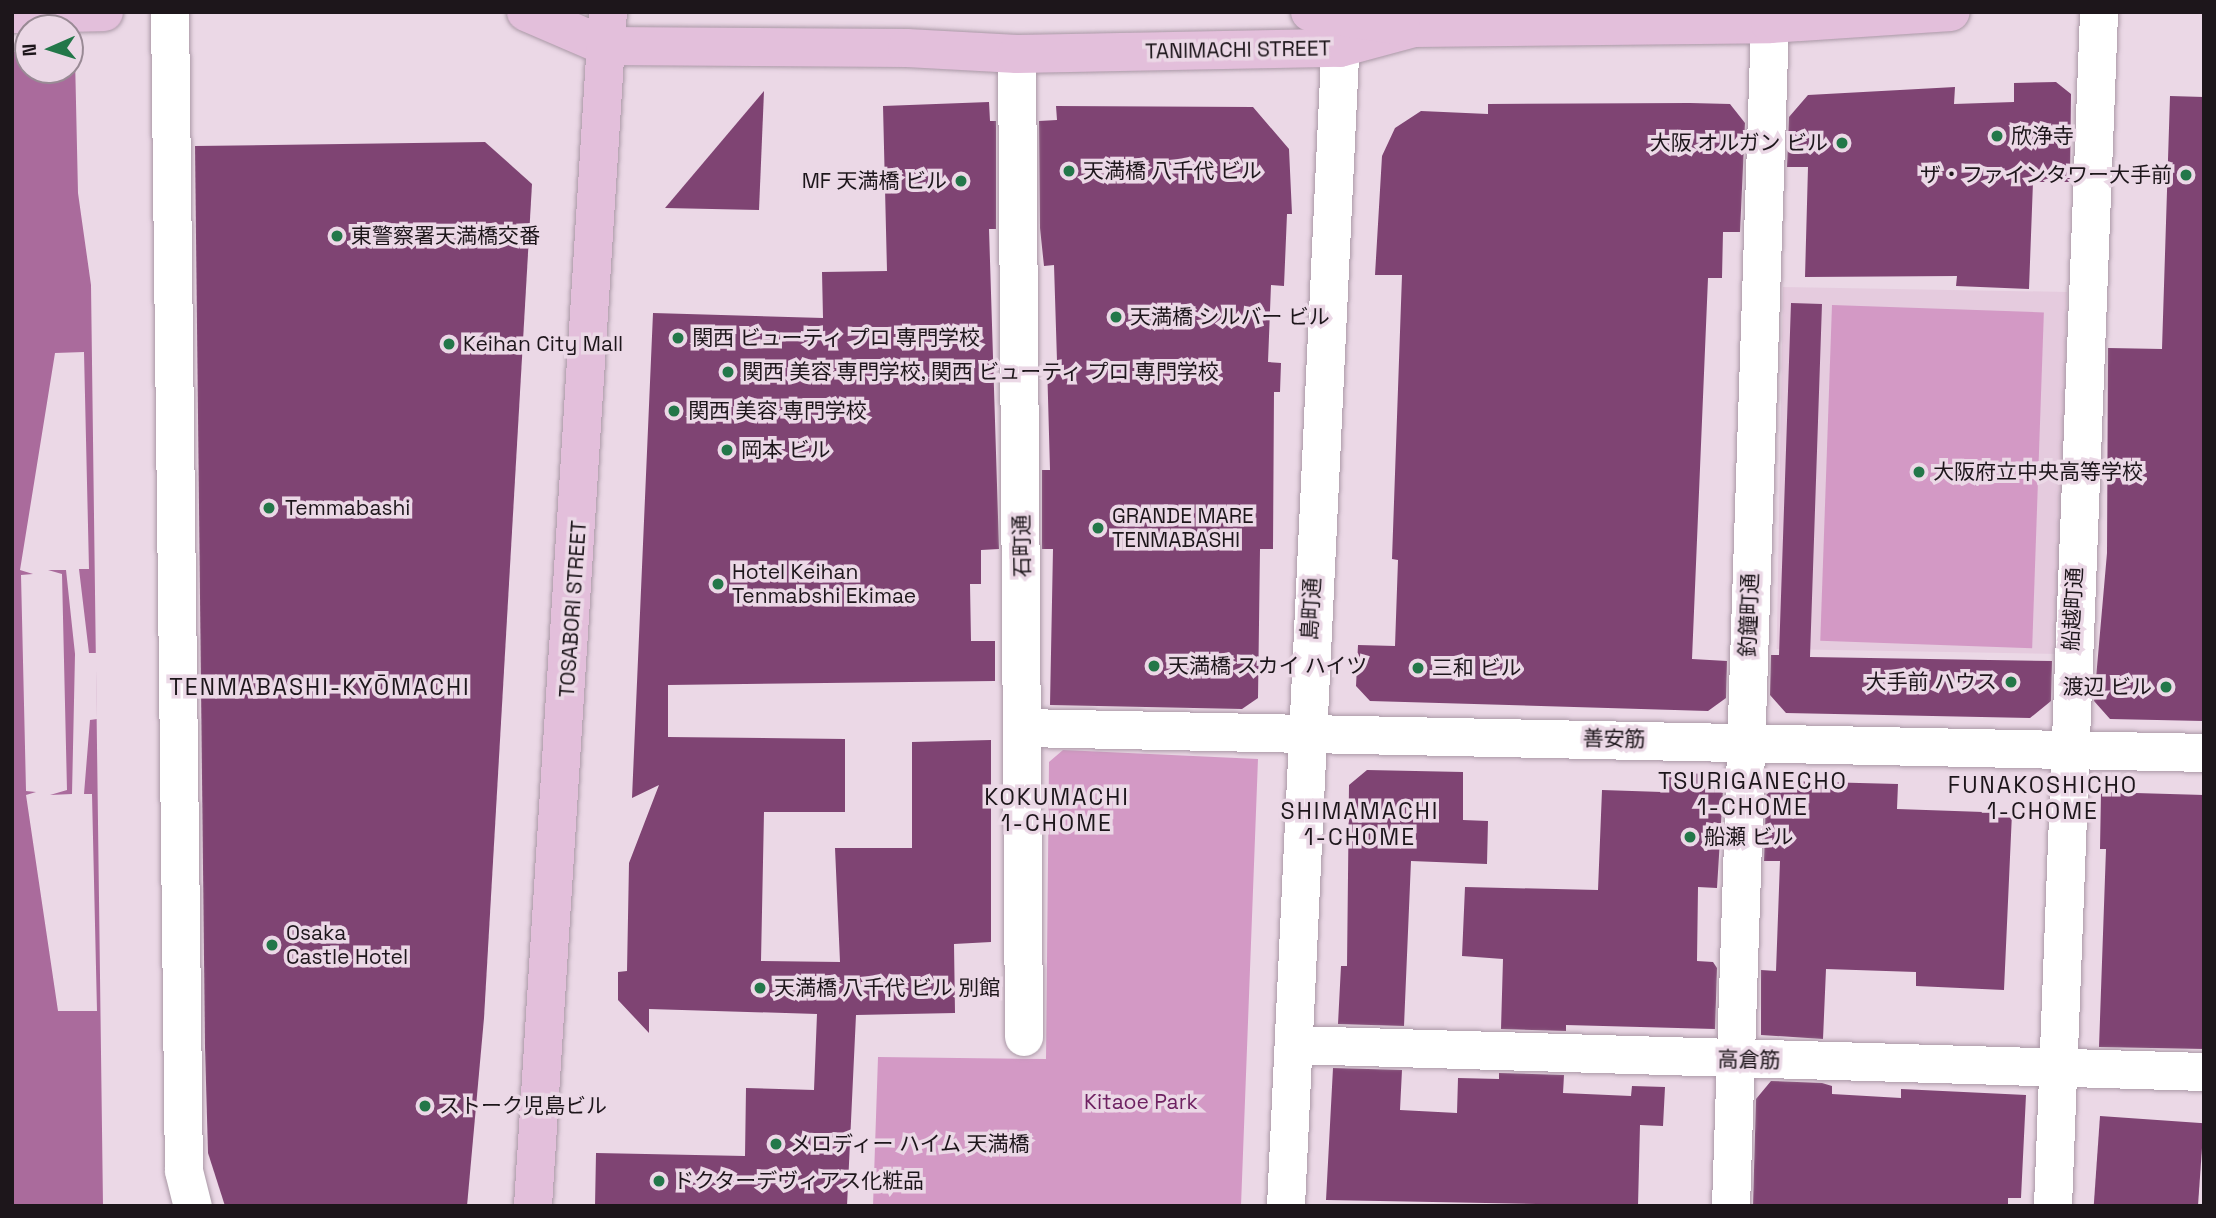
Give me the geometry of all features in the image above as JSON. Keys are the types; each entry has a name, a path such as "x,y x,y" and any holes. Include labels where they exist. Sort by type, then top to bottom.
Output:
{"main road":[{"path":"12,14 104,12"},
{"path":"526,12 606,29"},
{"path":"1770,24 1951,12"},
{"name":"TANIMACHI STREET","path":"606,29 1017,54 1333,22 1414,28 1770,24"},
{"name":"TOSABORI STREET","path":"533,1206 606,29"}],"street":[{"path":"170,12 184,1171 193,1206"},
{"name":"船越町通","path":"2053,1206 2067,751 2099,12"},
{"name":"島町通","path":"1286,1206 1295,1045 1333,22"},
{"name":"釣鐘町通","path":"1731,1206 1770,24"},
{"name":"石町通","path":"1017,54 1024,728 1024,1037"},
{"name":"善安筋","path":"1024,728 2204,753"},
{"name":"高倉筋","path":"1295,1045 2204,1072"}],"shaded area":[{"path":"12,12 74,12 14,14 14,84 76,84 78,193 91,285 103,1206 12,1206"},
{"name":"大阪府立中央高等学校","path":"1783,287 2067,292 2061,654 1777,649"}],"green space":[{"name":"大阪府立中央高等学校","path":"1832,305 2044,312 2032,648 1820,641"},
{"name":"Kitaoe Park","path":"1063,750 1258,759 1241,1206 873,1206 878,1057 1046,1059 1049,762"}],"pier":[{"path":"12,12 77,12 14,14 12,52"},
{"path":"84,352 89,569 79,569 89,653 96,653 97,719 90,720 84,794 92,794 97,1011 58,1011 26,795 36,792 26,791 21,575 33,574 20,570 55,353","holes":["48,570 66,570 75,654 72,794 50,795 67,790 62,574"]}],"building":[{"path":"2056,82 2071,94 2070,182 2033,182 2029,289 1956,286 1957,276 1805,277 1808,167 1787,167 1789,117 1808,95 1955,87 1954,104 2014,102 2014,83"},
{"path":"764,91 759,210 665,208"},
{"path":"2170,96 2204,97 2204,721 2110,719 2094,701 2107,553 2108,348 2162,349"},
{"path":"989,102 990,121 996,121 996,229 989,229 999,549 981,550 981,584 970,584 971,641 995,641 995,681 668,685 668,737 845,739 845,812 764,812 761,961 840,962 835,848 912,848 912,742 991,740 991,942 954,944 955,1013 856,1015 847,1206 595,1206 596,1153 745,1156 746,1088 814,1090 817,1014 649,1009 649,1033 618,1000 618,972 627,971 629,863 659,785 632,798 653,313 823,318 822,272 887,271 883,106"},
{"path":"1488,104 1730,104 1745,123 1740,232 1723,232 1722,278 1708,278 1692,659 1727,661 1726,698 1708,711 1370,701 1356,686 1358,645 1395,646 1398,560 1392,559 1402,275 1375,275 1382,156 1395,128 1421,111 1488,114"},
{"path":"1056,106 1253,107 1289,149 1292,214 1287,214 1284,286 1271,285 1268,362 1281,363 1280,392 1274,392 1273,549 1260,549 1258,698 1242,709 1050,705 1053,549 1042,549 1042,470 1050,470 1047,362 1057,361 1054,265 1044,266 1040,228 1039,121 1057,120"},
{"path":"485,142 532,184 484,1018 467,1206 225,1206 208,1153 205,1047 195,146"},
{"path":"1791,303 1822,304 1810,657 2052,661 2051,701 2030,718 1786,713 1770,695 1771,655 1779,655"},
{"path":"1367,770 1463,772 1463,820 1488,821 1487,864 1411,861 1404,1026 1338,1024 1341,966 1347,966 1349,785"},
{"path":"1663,772 1705,774 1723,791 1717,888 1698,887 1697,961 1713,962 1717,968 1715,1029 1566,1025 1566,1031 1501,1029 1503,959 1462,956 1465,887 1598,890 1602,790 1662,792"},
{"path":"1783,781 1898,784 1897,809 2012,813 2004,990 1916,986 1916,972 1826,969 1823,1039 1761,1035 1761,970 1776,971 1780,861 1764,861 1766,795"},
{"path":"2101,792 2204,795 2204,1049 2099,1047 2106,849 2100,849"},
{"path":"1333,1068 1402,1070 1400,1110 1457,1113 1458,1078 1499,1079 1499,1073 1564,1075 1563,1093 1631,1096 1632,1086 1665,1087 1663,1126 1640,1125 1638,1206 1326,1200"},
{"path":"1771,1081 1822,1083 1832,1086 1832,1094 1901,1098 1901,1089 2026,1095 2021,1198 2008,1198 2008,1206 1753,1206 1756,1099"},
{"path":"2100,1116 2204,1123 2198,1206 2094,1206"}],"place":[{"name":"欣浄寺","path":"1997,136"},
{"name":"大阪 オルガン ビル","path":"1842,143"},
{"name":"天満橋 八千代 ビル","path":"1069,171"},
{"name":"ザ・ファインタワー大手前","path":"2186,175"},
{"name":"MF 天満橋 ビル","path":"961,181"},
{"name":"東警察署天満橋交番","path":"337,236"},
{"name":"天満橋 シルバー ビル","path":"1116,317"},
{"name":"関西 ビューティ プロ 専門学校","path":"678,338"},
{"name":"Keihan City Mall","path":"449,344"},
{"name":"関西 美容 専門学校, 関西 ビューティ プロ 専門学校","path":"728,372"},
{"name":"関西 美容 専門学校","path":"674,411"},
{"name":"岡本 ビル","path":"727,450"},
{"name":"大阪府立中央高等学校","path":"1919,472"},
{"name":"Temmabashi","path":"269,508"},
{"name":"GRANDE MARE TENMABASHI","path":"1098,528"},
{"name":"Hotel Keihan Tenmabshi Ekimae","path":"718,584"},
{"name":"天満橋 スカイ ハイツ","path":"1154,666"},
{"name":"三和 ビル","path":"1418,668"},
{"name":"大手前 ハウス","path":"2011,682"},
{"name":"渡辺 ビル","path":"2166,687"},
{"name":"船瀬 ビル","path":"1690,837"},
{"name":"Osaka Castle Hotel","path":"272,945"},
{"name":"天満橋 八千代 ビル 別館","path":"760,988"},
{"name":"ストーク児島ビル","path":"425,1106"},
{"name":"メロディー ハイム 天満橋","path":"776,1144"},
{"name":"ドクターデヴィアス化粧品","path":"659,1181"}],"district":[{"name":"TENMABASHI-KYŌMACHI","path":"320,687"},
{"name":"TSURIGANECHO 1-CHOME","path":"1753,794"},
{"name":"FUNAKOSHICHO 1-CHOME","path":"2043,798"},
{"name":"KOKUMACHI 1-CHOME","path":"1057,810"},
{"name":"SHIMAMACHI 1-CHOME","path":"1360,824"}]}
